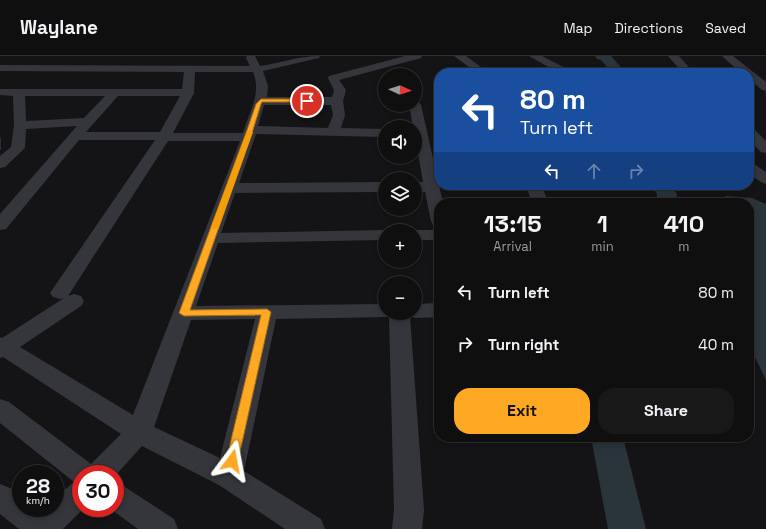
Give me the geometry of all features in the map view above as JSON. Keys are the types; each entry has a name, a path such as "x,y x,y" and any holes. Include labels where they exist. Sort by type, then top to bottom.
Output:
{"street":[{"path":"108,465 139,432 184,313 258,104 261,101 263,84 258,69 250,56"},
{"path":"0,68 258,69 274,67 315,56"},
{"path":"333,132 339,115 337,101 340,90 333,78 418,56"},
{"path":"459,56 477,68"},
{"path":"534,56 557,68"},
{"path":"673,56 684,68"},
{"path":"727,56 741,68"},
{"path":"0,65 11,59"},
{"path":"388,63 397,68"},
{"path":"190,69 188,76 188,93 164,137 67,297 1,348 139,432 229,476 310,529"},
{"path":"754,79 766,88"},
{"path":"0,92 188,93"},
{"path":"0,164 18,148 20,125 19,93"},
{"path":"0,225 87,122 114,93"},
{"path":"261,101 337,101"},
{"path":"20,125 87,122"},
{"path":"75,136 164,137 249,133 378,133"},
{"path":"754,137 766,148"},
{"path":"422,148 434,198"},
{"path":"754,154 766,154"},
{"path":"754,171 766,179"},
{"path":"422,187 432,186"},
{"path":"229,188 378,187"},
{"path":"422,235 434,235"},
{"path":"211,238 378,236"},
{"path":"422,311 434,310"},
{"path":"184,313 378,311"},
{"path":"229,476 267,312"},
{"path":"398,320 409,510 407,529"},
{"path":"0,409 72,465"},
{"path":"0,496 43,529 72,501"},
{"path":"124,502 163,529"}],"shaded area":[{"path":"726,196 752,198 723,198"},
{"path":"754,199 766,204 766,380 754,355"}],"waterway":[{"path":"601,56 605,57 615,68"},
{"path":"664,190 667,194 667,198"},
{"path":"608,442 627,529"}],"slow traffic":[{"path":"215,227 250,132"}],"route":[{"path":"232,461 267,312 184,313 258,104 261,101 307,101"}]}
